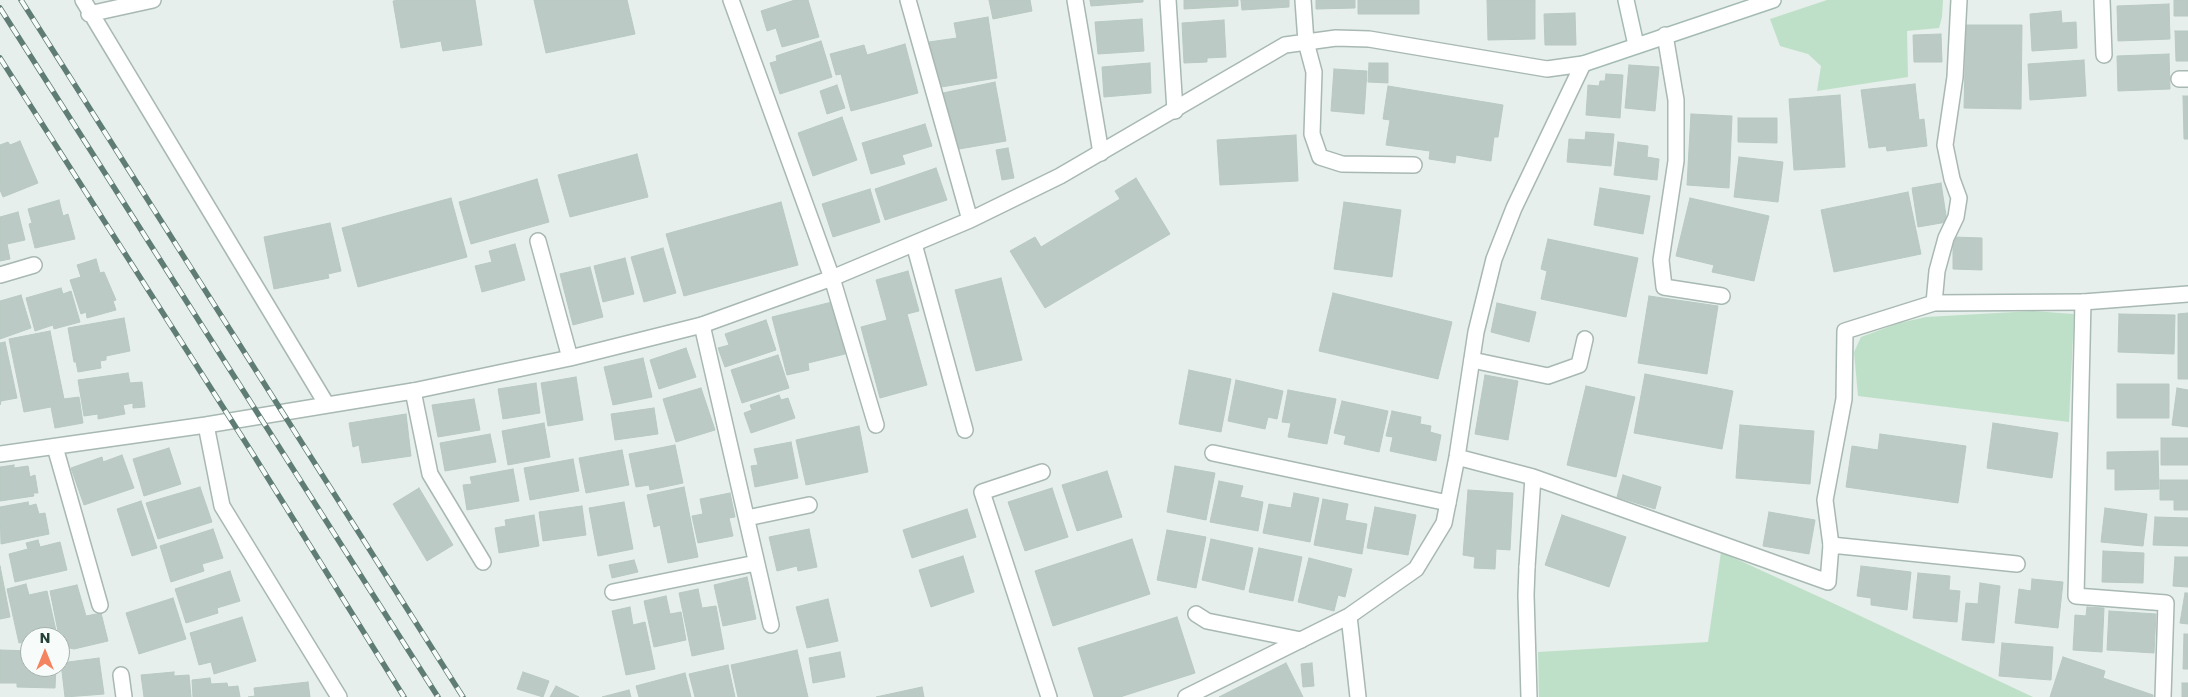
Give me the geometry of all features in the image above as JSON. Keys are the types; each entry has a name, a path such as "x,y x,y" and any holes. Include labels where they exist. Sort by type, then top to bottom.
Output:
{"street":[{"path":"83,0 89,14 327,406"},
{"path":"89,14 153,0"},
{"path":"731,0 832,278 876,425"},
{"path":"908,0 970,220"},
{"path":"1075,0 1101,153"},
{"path":"1168,0 1175,110"},
{"path":"1303,0 1306,42 1314,72 1312,134 1320,156 1342,164 1414,166"},
{"path":"1626,0 1636,45"},
{"path":"0,454 206,425 413,391 570,358 702,326 832,278 970,220 1101,153 1285,45 1336,38 1369,40 1547,69 1584,64 1773,0"},
{"path":"1934,303 1937,271 1946,238 1956,217 1959,198 1952,179 1945,145 1955,77 1959,0"},
{"path":"2102,0 2104,55"},
{"path":"1665,35 1676,100 1676,161 1661,260 1664,287 1722,296"},
{"path":"1186,697 1350,616 1416,569 1444,523 1457,457 1476,332 1501,242 1514,208 1584,64"},
{"path":"538,241 570,358"},
{"path":"914,244 965,430"},
{"path":"0,275 34,265"},
{"path":"1457,457 1533,476 1828,582 1831,545 1825,500 1844,399 1845,331 1934,303 2083,302 2188,294"},
{"path":"2083,302 2076,596 2166,602 2164,697"},
{"path":"702,326 771,625"},
{"path":"1472,360 1548,376 1579,365 1585,339"},
{"path":"413,391 430,474 483,562"},
{"path":"206,425 222,506 338,697"},
{"path":"55,447 100,606"},
{"path":"1213,453 1448,503"},
{"path":"1042,472 982,492 1049,697"},
{"path":"1529,697 1526,595 1533,476"},
{"path":"747,518 809,505"},
{"path":"1831,545 2018,564"},
{"path":"613,592 756,562"},
{"path":"1196,614 1207,621 1301,640"},
{"path":"1350,616 1358,697"},
{"path":"121,675 124,697"}],"green space":[{"path":"1827,0 1943,0 1942,17 1939,28 1907,31 1908,77 1817,91 1821,66 1808,54 1780,46 1770,19"},
{"path":"2033,311 2074,314 2069,422 1858,396 1854,352 1861,337 1899,323 1926,317"},
{"path":"1721,552 2033,697 1539,697 1538,652 1708,642"}],"building":[{"path":"475,0 482,45 443,51 441,41 401,48 393,1"},
{"path":"534,0 627,0 635,34 546,53"},
{"path":"795,0 808,0 819,37 782,47 776,28 767,31 761,11"},
{"path":"989,0 1030,0 1032,11 993,19"},
{"path":"1090,0 1143,0 1143,2 1091,6"},
{"path":"1184,0 1238,0 1238,6 1184,9"},
{"path":"1241,0 1289,0 1289,7 1242,10"},
{"path":"1316,0 1355,0 1355,8 1316,9"},
{"path":"1358,0 1419,0 1419,14 1358,14"},
{"path":"1487,0 1535,0 1535,39 1488,40"},
{"path":"2174,0 2188,0 2188,16 2174,16"},
{"path":"2169,4 2170,39 2118,41 2117,6"},
{"path":"2061,11 2062,23 2076,22 2077,48 2032,51 2030,14"},
{"path":"1575,13 1576,45 1545,45 1544,14"},
{"path":"988,17 997,78 941,87 929,42 957,38 954,23"},
{"path":"1142,19 1144,51 1098,54 1095,22"},
{"path":"1224,20 1226,57 1207,58 1207,62 1184,63 1182,23"},
{"path":"1966,25 2022,25 2021,109 1964,108"},
{"path":"2175,31 2188,31 2188,61 2176,61"},
{"path":"1941,34 1942,62 1914,62 1913,35"},
{"path":"821,41 832,77 780,94 770,63 777,61 776,56"},
{"path":"905,44 918,93 851,111 841,74 836,75 830,54 864,45 867,55"},
{"path":"2169,54 2170,89 2118,91 2117,56"},
{"path":"2084,60 2086,96 2030,100 2028,64"},
{"path":"1150,63 1151,93 1104,97 1102,67"},
{"path":"1369,63 1388,63 1388,83 1368,82"},
{"path":"1629,65 1659,67 1655,111 1625,108"},
{"path":"1334,69 1367,71 1364,114 1331,111"},
{"path":"1606,74 1623,75 1620,118 1586,115 1588,85 1599,86 1600,81 1605,81"},
{"path":"995,82 1006,141 959,149 943,93"},
{"path":"1915,84 1919,120 1924,119 1927,146 1887,151 1886,146 1869,148 1861,90"},
{"path":"837,85 845,108 827,114 820,91"},
{"path":"1388,86 1503,105 1498,137 1494,137 1491,161 1456,155 1455,163 1429,159 1430,151 1386,145 1390,120 1383,119"},
{"path":"1840,95 1845,167 1794,170 1789,99"},
{"path":"2183,96 2188,96 2188,139 2184,139"},
{"path":"1691,114 1732,116 1729,188 1687,185"},
{"path":"842,117 857,160 813,176 798,133"},
{"path":"1738,118 1777,118 1777,143 1738,142"},
{"path":"925,124 932,146 902,155 905,164 871,174 862,143"},
{"path":"1586,132 1614,134 1611,166 1567,162 1569,139 1585,140"},
{"path":"1296,135 1298,181 1220,185 1217,140"},
{"path":"20,141 38,183 3,197 0,190 0,145 8,142 10,145"},
{"path":"1618,142 1648,146 1647,157 1659,159 1657,180 1614,175"},
{"path":"1008,148 1014,178 1002,180 996,150"},
{"path":"637,154 648,197 570,217 558,175"},
{"path":"1739,157 1783,162 1778,202 1734,197"},
{"path":"936,168 947,200 885,220 875,189"},
{"path":"1136,178 1170,234 1045,308 1010,251 1035,237 1041,247 1120,199 1115,191"},
{"path":"537,179 549,222 471,244 459,202"},
{"path":"1941,183 1947,222 1918,227 1912,188"},
{"path":"1600,188 1650,196 1643,234 1594,225"},
{"path":"870,189 880,222 833,237 822,204"},
{"path":"1908,192 1921,254 1834,272 1821,210"},
{"path":"451,198 467,257 358,287 342,228"},
{"path":"1690,198 1769,216 1754,281 1712,272 1714,265 1676,256"},
{"path":"59,200 63,216 68,214 75,239 35,248 29,224 32,223 28,209"},
{"path":"781,202 798,265 684,296 666,234"},
{"path":"1344,202 1401,210 1392,277 1334,269"},
{"path":"18,212 25,240 7,244 10,259 0,261 0,217"},
{"path":"330,223 341,271 328,274 329,278 274,289 264,237"},
{"path":"1953,237 1982,238 1982,270 1953,269"},
{"path":"1548,239 1638,258 1626,317 1541,299 1547,271 1541,269"},
{"path":"515,244 525,280 482,292 475,266 492,262 489,251"},
{"path":"663,248 676,293 644,302 631,257"},
{"path":"625,258 634,294 603,302 594,266"},
{"path":"96,259 100,273 104,272 116,300 113,301 116,310 87,318 86,312 81,314 70,280 81,277 77,265"},
{"path":"590,267 603,317 573,325 560,274"},
{"path":"908,271 919,311 907,314 927,385 880,398 861,327 887,320 876,280"},
{"path":"1001,278 1022,360 976,371 955,290"},
{"path":"61,288 63,294 71,291 80,322 54,329 53,325 35,331 26,298"},
{"path":"1333,293 1452,322 1438,379 1319,351"},
{"path":"21,295 31,328 0,339 0,301"},
{"path":"1649,296 1718,306 1707,374 1638,363"},
{"path":"832,302 845,354 808,363 809,370 787,375 772,317"},
{"path":"1497,303 1536,312 1529,342 1491,332"},
{"path":"2188,313 2188,379 2178,379 2178,314"},
{"path":"2119,314 2175,315 2174,354 2118,352"},
{"path":"124,318 130,351 106,356 106,360 100,361 101,368 78,372 76,362 74,362 68,328"},
{"path":"766,320 776,350 725,367 718,348 729,345 725,334"},
{"path":"50,331 64,399 79,397 83,423 55,428 51,407 24,412 9,339"},
{"path":"5,342 17,398 1,401 0,405 0,343"},
{"path":"686,348 696,377 659,389 650,360"},
{"path":"778,355 789,388 742,403 731,370"},
{"path":"643,358 652,397 613,405 604,367"},
{"path":"1189,370 1231,379 1221,432 1179,424"},
{"path":"128,373 130,383 142,382 145,407 133,408 133,403 123,405 125,414 98,419 98,414 84,416 78,380"},
{"path":"1645,374 1733,391 1722,449 1634,433"},
{"path":"1485,375 1518,381 1508,440 1475,434"},
{"path":"576,377 583,420 548,426 541,383"},
{"path":"1236,380 1283,391 1277,419 1268,417 1265,429 1228,421"},
{"path":"536,383 540,413 503,419 498,389"},
{"path":"2117,384 2169,384 2169,418 2117,418"},
{"path":"1586,386 1635,397 1616,477 1567,465"},
{"path":"701,388 715,430 676,442 663,399"},
{"path":"2177,388 2188,390 2188,427 2172,425"},
{"path":"1288,390 1336,399 1327,444 1288,437 1291,423 1282,422"},
{"path":"779,395 781,400 788,398 795,418 751,433 744,413 752,410 750,405"},
{"path":"474,399 480,430 438,437 432,405"},
{"path":"1342,401 1388,411 1379,452 1344,444 1346,436 1334,433"},
{"path":"654,408 658,434 615,440 611,414"},
{"path":"1392,411 1421,417 1420,424 1431,426 1430,432 1441,435 1436,461 1390,451 1393,437 1386,436"},
{"path":"406,414 411,456 362,463 359,445 353,447 349,423"},
{"path":"544,423 550,457 508,465 502,431"},
{"path":"1993,423 2058,433 2052,478 1987,468"},
{"path":"1740,425 1814,431 1810,484 1736,478"},
{"path":"859,426 868,472 806,485 796,440"},
{"path":"490,434 496,462 445,471 440,443"},
{"path":"1880,434 1966,446 1958,503 1846,487 1852,446 1878,450"},
{"path":"2161,438 2188,438 2188,465 2161,465"},
{"path":"791,442 798,478 755,487 751,466 758,465 754,449"},
{"path":"675,445 683,483 650,490 649,485 636,487 629,454"},
{"path":"169,448 181,484 144,496 133,459"},
{"path":"622,450 629,485 586,493 579,458"},
{"path":"2158,451 2159,489 2115,490 2115,469 2107,469 2107,452"},
{"path":"122,455 134,488 84,505 71,468 102,457 103,462"},
{"path":"573,459 579,491 530,500 524,468"},
{"path":"14,465 14,468 28,466 30,477 35,475 38,493 33,493 34,496 0,501 0,467"},
{"path":"1175,466 1215,473 1206,520 1167,512"},
{"path":"513,469 519,501 467,510 463,485 472,484 470,477"},
{"path":"1107,471 1122,517 1077,531 1062,485"},
{"path":"1623,475 1661,487 1655,509 1617,497"},
{"path":"2160,480 2188,480 2188,510 2174,510 2174,500 2160,500"},
{"path":"1219,481 1243,486 1240,497 1263,502 1258,531 1210,522"},
{"path":"200,487 212,522 158,539 146,503"},
{"path":"684,487 698,557 668,563 660,525 654,527 647,495"},
{"path":"419,488 453,545 427,561 393,504"},
{"path":"1052,488 1068,537 1025,551 1008,502"},
{"path":"1468,490 1513,493 1510,550 1496,549 1495,569 1474,568 1475,557 1463,555"},
{"path":"730,493 735,517 729,518 733,536 698,543 692,516 703,514 700,499"},
{"path":"1294,493 1319,498 1310,542 1263,533 1269,504 1291,508"},
{"path":"1323,499 1348,504 1345,520 1367,524 1362,554 1314,545"},
{"path":"141,501 157,548 132,556 117,509"},
{"path":"28,502 29,506 36,504 39,514 45,513 49,534 1,544 0,507"},
{"path":"624,502 633,549 598,556 589,508"},
{"path":"582,506 586,535 543,541 539,512"},
{"path":"1375,507 1416,515 1408,555 1367,548"},
{"path":"2105,508 2147,514 2143,546 2101,542"},
{"path":"967,509 976,537 912,558 903,530"},
{"path":"1769,512 1815,520 1809,554 1763,546"},
{"path":"534,515 539,546 499,553 495,528 506,526 505,520"},
{"path":"1562,515 1626,537 1609,587 1545,565"},
{"path":"2155,517 2188,518 2188,546 2153,545"},
{"path":"213,529 223,558 202,564 204,571 171,582 160,546"},
{"path":"809,529 817,567 798,571 797,566 777,571 769,537"},
{"path":"1167,530 1206,537 1196,588 1157,580"},
{"path":"1132,539 1150,594 1053,626 1035,571"},
{"path":"1211,539 1253,548 1244,590 1202,580"},
{"path":"38,540 40,547 60,542 67,570 15,582 9,554 28,549 26,543"},
{"path":"1259,548 1302,557 1293,601 1249,592"},
{"path":"2103,551 2144,553 2143,583 2102,582"},
{"path":"963,556 974,592 931,607 919,570"},
{"path":"2175,557 2188,557 2188,587 2173,586"},
{"path":"1309,558 1352,569 1345,597 1338,595 1334,611 1298,602"},
{"path":"634,560 638,572 612,578 609,565"},
{"path":"0,566 10,617 0,619"},
{"path":"1861,566 1911,572 1907,610 1871,605 1871,598 1857,596"},
{"path":"230,571 240,601 217,608 218,613 186,623 175,589"},
{"path":"1918,573 1950,576 1949,590 1960,591 1957,622 1913,618"},
{"path":"747,577 756,619 723,626 714,585"},
{"path":"2032,579 2063,582 2058,628 2015,623 2019,589 2031,591"},
{"path":"1980,583 2000,586 1994,643 1962,640 1966,603 1978,604"},
{"path":"26,584 29,595 47,591 55,627 20,627 19,643 7,589"},
{"path":"77,585 86,616 101,613 108,641 74,649 70,648 70,627 57,627 50,591"},
{"path":"698,589 702,608 716,606 724,649 692,656 679,593"},
{"path":"2185,593 2188,593 2188,624 2180,623"},
{"path":"666,596 670,614 681,612 686,640 654,647 644,601"},
{"path":"173,598 186,639 139,654 126,613"},
{"path":"828,599 838,641 807,648 796,607"},
{"path":"630,607 633,625 645,622 655,669 626,675 612,611"},
{"path":"2087,607 2104,608 2102,652 2073,650 2075,615 2086,616"},
{"path":"2109,611 2156,614 2154,653 2107,650"},
{"path":"242,617 256,661 214,674 211,662 199,665 190,633"},
{"path":"1177,617 1195,673 1120,697 1094,697 1078,648"},
{"path":"2184,634 2188,634 2188,669 2183,669"},
{"path":"2002,643 2053,647 2051,680 1999,676"},
{"path":"0,650 20,651 20,677 56,677 55,688 17,687 17,683 0,683"},
{"path":"797,650 808,697 738,697 731,665"},
{"path":"840,652 845,677 813,683 809,658"},
{"path":"2063,657 2105,671 2103,678 2153,695 2153,697 2050,697"},
{"path":"99,658 104,694 65,697 63,677 70,677 70,662"},
{"path":"1286,663 1303,697 1219,697"},
{"path":"1312,663 1314,686 1303,687 1301,664"},
{"path":"728,665 735,697 695,697 689,674"},
{"path":"174,672 174,676 189,675 191,697 144,697 141,675"},
{"path":"523,672 549,681 543,697 517,689"},
{"path":"685,673 691,697 639,697 636,686"},
{"path":"210,678 211,684 227,683 228,687 238,686 240,697 193,697 192,680"},
{"path":"308,682 310,697 248,697 255,696 254,688"},
{"path":"2182,683 2188,683 2188,697 2182,697"},
{"path":"556,686 579,697 550,697"},
{"path":"922,687 924,697 876,697"},
{"path":"629,690 631,697 602,697"}],"railway":[{"path":"21,0 463,697"},
{"path":"0,8 438,697"},
{"path":"0,58 251,451 404,697"}]}
